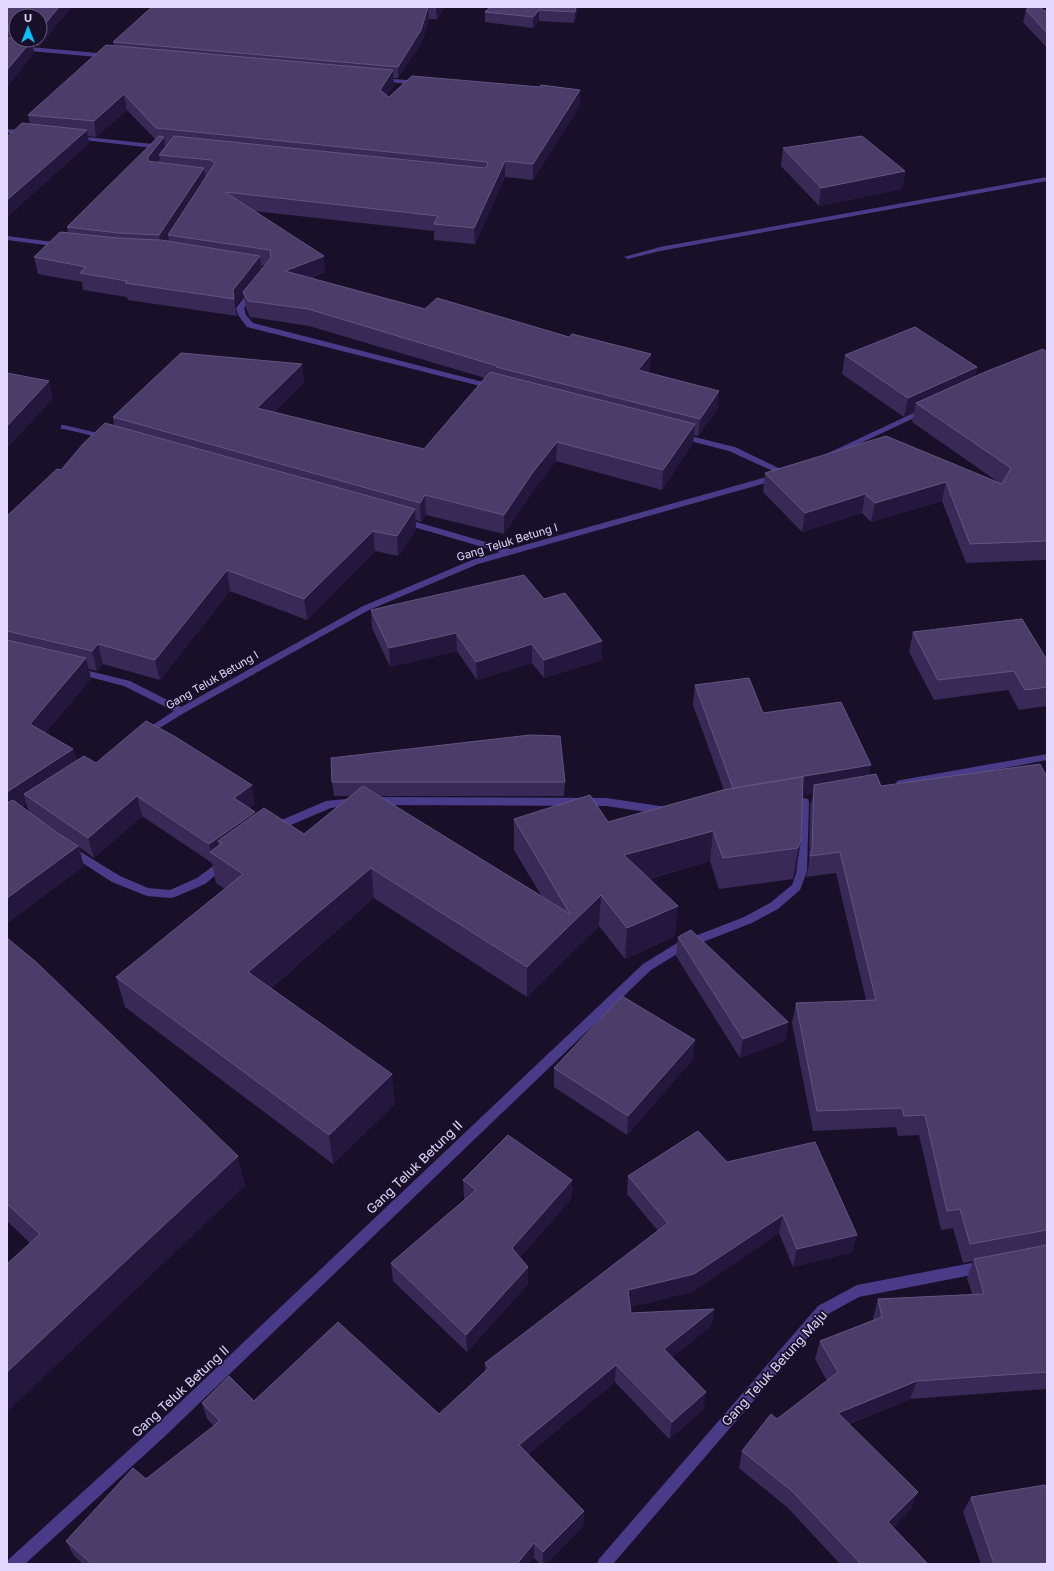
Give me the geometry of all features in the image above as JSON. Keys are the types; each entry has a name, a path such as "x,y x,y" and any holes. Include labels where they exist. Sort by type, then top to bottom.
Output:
{"street":[{"path":"7,47 118,56"},
{"path":"376,79 423,84"},
{"path":"7,131 31,134"},
{"path":"70,138 167,148"},
{"path":"628,257 660,249 1047,179"},
{"path":"7,238 68,246"},
{"path":"259,285 240,308 242,315 250,325 497,388"},
{"path":"816,461 931,408"},
{"path":"64,427 117,440"},
{"name":"Gang Teluk Betung I","path":"138,738 181,711 366,608 475,562 790,472 732,449 674,434"},
{"path":"398,520 510,552"},
{"path":"67,668 127,683 181,711"},
{"path":"890,786 1046,758"},
{"path":"267,833 273,828 330,804 370,801 606,802 678,812"},
{"name":"Gang Teluk Betung II","path":"14,1564 158,1433 647,967 682,946 748,920 774,906 796,887 802,871 804,802"},
{"path":"62,844 116,880 147,892 171,894 201,881 231,859"},
{"name":"Gang Teluk Betung Maju","path":"604,1564 823,1310 857,1291 994,1265"}],"building":[{"path":"7,7 59,7 48,20 48,8 8,8 7,31"},
{"path":"152,7 428,7 421,30 398,67 113,42"},
{"path":"490,7 576,7 575,12 539,10 533,17 485,12"},
{"path":"1029,7 1039,7 1047,12 1047,33 1026,10"},
{"path":"7,38 8,48 25,48 7,70"},
{"path":"106,45 393,70 380,90 389,97 412,76 540,87 541,85 580,90 533,164 505,161 474,228 434,224 438,216 225,192 324,256 285,271 425,309 437,298 569,337 572,334 651,354 638,370 719,391 700,419 496,367 497,366 308,309 248,301 243,292 271,258 270,250 168,235 215,163 211,160 159,155 174,136 485,168 488,165 487,162 156,128 124,94 94,121 28,115"},
{"path":"22,123 87,130 7,200 7,137"},
{"path":"159,136 164,137 148,157 148,161 204,168 159,235 118,233 67,227"},
{"path":"862,136 905,171 821,188 783,148"},
{"path":"60,232 118,238 161,240 260,256 233,290 234,299 125,283 127,281 80,273 86,267 34,257"},
{"path":"915,327 977,367 908,398 845,355"},
{"path":"1043,349 1047,352 1047,541 970,544 946,482 875,503 865,494 805,513 765,473 886,436 1002,484 1011,468 916,403 985,372"},
{"path":"181,353 302,364 257,408 424,449 490,372 695,424 663,470 557,442 533,472 504,515 425,495 420,503 113,417"},
{"path":"7,373 49,381 7,426"},
{"path":"105,423 415,509 397,536 373,531 304,599 227,570 155,660 98,644 92,651 7,631 7,516 57,469 61,470 83,444"},
{"path":"524,575 544,599 565,593 602,641 544,660 532,644 476,662 456,633 389,648 371,610"},
{"path":"1022,619 1047,660 1047,687 1025,690 1014,671 938,680 913,632"},
{"path":"7,640 86,658 30,724 73,749 7,792"},
{"path":"749,678 763,713 841,702 871,765 733,788 695,685"},
{"path":"146,721 174,736 252,785 234,798 255,812 209,844 137,796 88,838 24,794 84,756 96,763"},
{"path":"530,735 560,736 565,782 332,782 331,758"},
{"path":"1040,764 1047,777 1047,1230 970,1244 960,1209 947,1211 925,1115 904,1116 902,1108 817,1111 796,1003 876,1000 840,852 810,856 812,850 814,785 876,774 881,786"},
{"path":"803,777 801,840 798,848 723,858 713,831 624,855 678,906 627,928 601,895 527,967 371,868 248,972 392,1074 329,1135 116,977 243,874 210,852 222,843 218,841 264,808 304,834 363,786 570,914 514,819 590,795 608,822 723,790"},
{"path":"13,800 56,832 78,846 7,898 7,803"},
{"path":"691,930 788,1022 743,1039 678,937"},
{"path":"7,938 36,962 238,1156 7,1372 7,1264 40,1234 7,1204"},
{"path":"622,996 695,1040 628,1116 554,1068"},
{"path":"698,1131 727,1162 815,1142 857,1235 797,1249 783,1215 694,1274 628,1290 631,1313 714,1309 664,1349 706,1392 672,1422 616,1365 519,1445 584,1511 543,1552 534,1543 517,1564 92,1564 66,1541 133,1468 146,1479 220,1421 202,1403 229,1376 254,1401 338,1322 439,1414 489,1368 485,1363 668,1223 628,1176"},
{"path":"508,1135 572,1180 512,1248 528,1267 466,1335 391,1263 476,1190 463,1180"},
{"path":"1047,1245 1047,1372 917,1381 838,1413 918,1492 888,1522 928,1564 861,1564 792,1491 742,1451 771,1414 777,1419 838,1372 820,1341 882,1317 878,1299 984,1294 974,1259"},
{"path":"1045,1485 1047,1491 1047,1564 994,1564 971,1497"}]}
